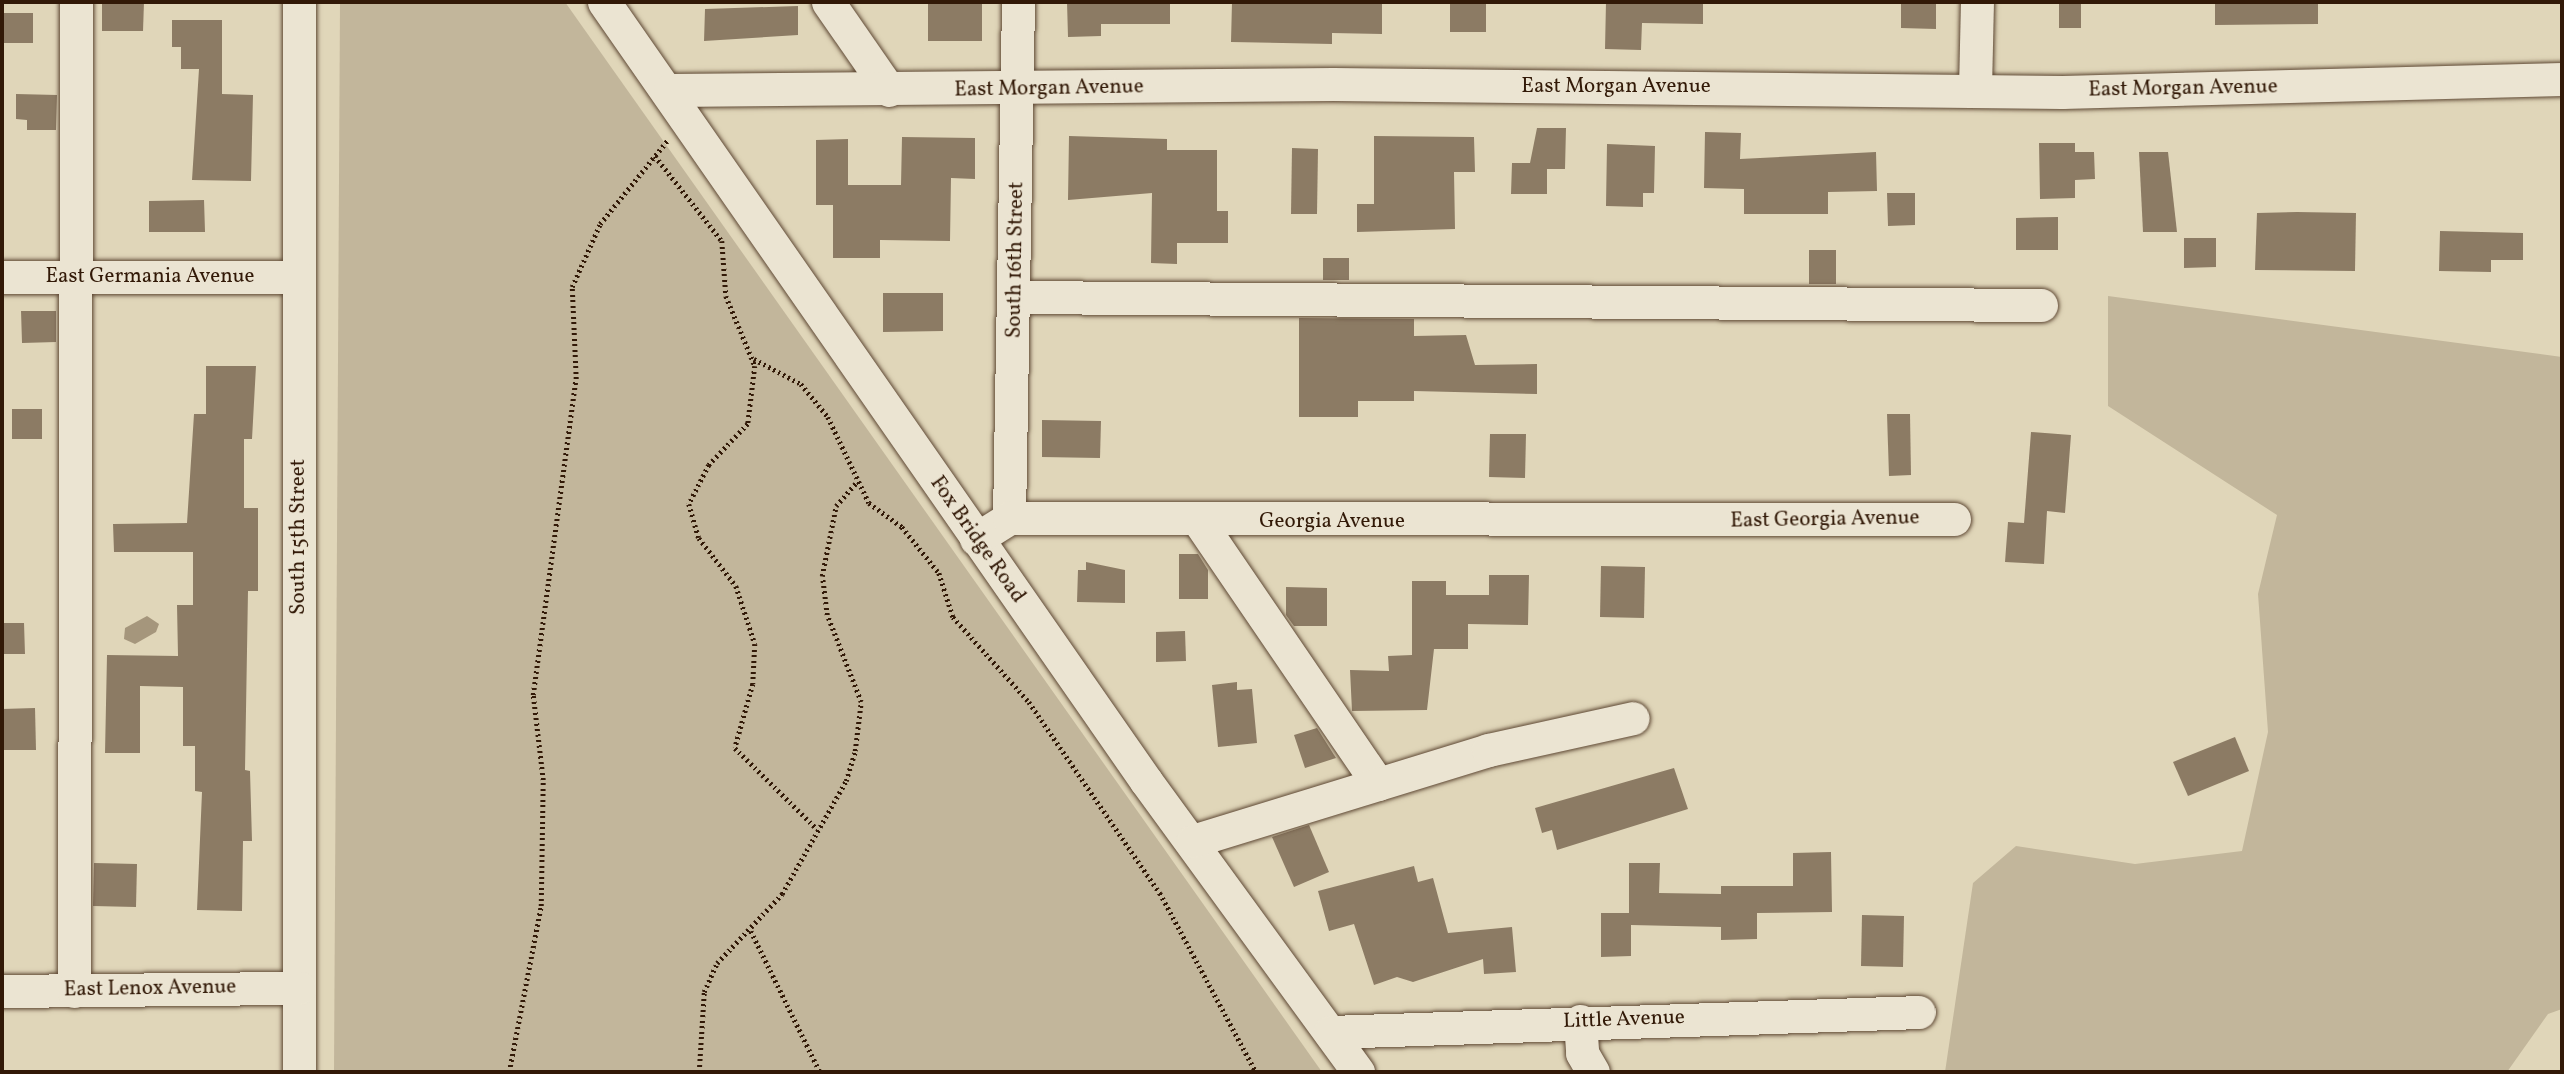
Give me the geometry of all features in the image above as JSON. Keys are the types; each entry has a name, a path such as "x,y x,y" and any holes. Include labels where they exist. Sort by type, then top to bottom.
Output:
{"street":[{"path":"74,991 76,2"},
{"name":"South 15th Street","path":"299,2 299,1072"},
{"name":"Fox Bridge Road","path":"604,2 678,103 976,539 1358,1072"},
{"path":"828,2 890,90"},
{"name":"South 16th Street","path":"1009,518 1017,297 1018,2"},
{"path":"1975,89 1976,2"},
{"name":"East Morgan Avenue","path":"678,103 890,90 1975,89 2562,79"},
{"name":"East Germania Avenue","path":"2,277 299,277"},
{"path":"1017,297 2041,305"},
{"path":"976,539 1009,518"},
{"name":"Georgia Avenue","path":"1009,518 1200,523 1695,522"},
{"name":"East Georgia Avenue","path":"1695,522 1954,519"},
{"path":"1200,523 1378,784"},
{"path":"1193,841 1488,750 1633,718"},
{"name":"East Lenox Avenue","path":"2,991 299,988"},
{"name":"Little Avenue","path":"1330,1032 1580,1021 1919,1012"},
{"path":"1580,1021 1582,1053 1593,1072"}],"path":[{"path":"509,1072 541,906 542,780 533,695 576,379 572,287 600,224 655,156 678,103"},
{"path":"655,156 722,242 726,296 754,359 754,411 698,483 691,513 699,538 736,586 755,644 753,684 735,748 817,829"},
{"path":"754,359 801,384 828,417 869,503 901,527 939,573 953,617 1029,702 1145,871 1256,1072"},
{"path":"699,1072 704,992 717,963 751,930 782,894 846,781 860,721 861,702 827,615 822,576 836,506 858,481"},
{"path":"751,930 820,1072"}],"shaded area":[{"path":"340,2 565,2 1322,1072 334,1072"},
{"path":"2108,296 2562,357 2562,1009 2548,1014 2507,1072 1945,1072 1973,883 2016,846 2135,864 2242,851 2268,732 2258,594 2277,515 2108,406"},
{"path":"147,616 159,624 156,632 135,644 124,639 125,628"}],"building":[{"path":"102,2 144,2 143,31 102,31"},
{"path":"928,2 982,2 982,41 928,41"},
{"path":"1067,2 1170,2 1170,24 1101,24 1101,36 1068,37"},
{"path":"1232,2 1382,2 1382,34 1332,33 1332,44 1231,42"},
{"path":"1450,2 1486,2 1486,32 1450,32"},
{"path":"1606,2 1703,2 1703,24 1642,23 1641,50 1605,49"},
{"path":"1901,2 1936,2 1936,29 1901,28"},
{"path":"2059,2 2081,2 2081,28 2059,28"},
{"path":"2215,2 2318,2 2318,24 2215,25"},
{"path":"798,6 798,35 704,41 705,9"},
{"path":"2,13 33,13 33,43 2,43"},
{"path":"172,20 222,20 222,94 253,95 251,181 192,180 199,69 181,69 181,47 172,47"},
{"path":"16,94 57,95 56,130 27,130 27,120 16,119"},
{"path":"1537,128 1566,128 1565,169 1547,169 1547,194 1511,194 1512,163 1530,163"},
{"path":"1705,132 1741,133 1740,159 1876,152 1877,191 1828,192 1828,214 1744,214 1744,189 1704,188"},
{"path":"1069,136 1167,139 1167,150 1217,150 1217,211 1228,211 1228,243 1177,243 1177,264 1151,263 1152,193 1068,200"},
{"path":"1374,136 1474,137 1475,172 1454,172 1455,229 1357,232 1357,204 1374,204"},
{"path":"902,137 975,138 975,179 951,178 950,241 880,240 880,258 833,258 833,205 816,205 816,140 848,139 848,185 901,185"},
{"path":"2039,143 2075,143 2075,152 2094,152 2095,179 2075,180 2075,198 2040,199"},
{"path":"1607,144 1655,146 1654,193 1643,193 1643,207 1606,206"},
{"path":"1292,148 1318,149 1317,214 1291,214"},
{"path":"2139,152 2168,152 2177,232 2143,232"},
{"path":"1887,193 1915,193 1915,225 1888,226"},
{"path":"204,200 205,232 149,232 149,201"},
{"path":"2257,213 2356,213 2355,271 2255,270"},
{"path":"2058,217 2058,250 2016,250 2016,218"},
{"path":"2440,231 2523,233 2523,260 2491,260 2491,272 2439,271"},
{"path":"2184,238 2216,238 2216,267 2184,268"},
{"path":"1809,250 1836,250 1836,284 1809,284"},
{"path":"1323,258 1349,258 1349,280 1323,280"},
{"path":"883,293 943,293 943,331 883,332"},
{"path":"21,311 56,311 56,342 22,343"},
{"path":"1299,318 1414,319 1414,336 1466,335 1475,365 1537,364 1537,394 1414,391 1414,401 1358,401 1358,417 1299,417"},
{"path":"206,366 256,366 252,439 244,439 244,508 258,508 258,591 248,591 245,770 250,771 252,841 243,841 242,911 197,910 202,792 195,791 195,746 183,746 183,687 140,686 140,753 105,753 107,655 178,656 177,605 193,605 193,552 114,552 113,524 187,523 194,414 206,414"},
{"path":"12,409 42,409 42,439 12,439"},
{"path":"1887,414 1910,414 1911,475 1889,476"},
{"path":"1042,420 1101,421 1100,458 1042,457"},
{"path":"2031,432 2071,435 2065,513 2047,511 2044,564 2005,562 2008,522 2024,523"},
{"path":"1490,434 1526,434 1525,478 1489,477"},
{"path":"1179,554 1198,554 1208,570 1208,599 1179,599"},
{"path":"1086,562 1125,570 1125,603 1077,602 1078,570 1086,570"},
{"path":"1601,566 1645,567 1644,618 1600,617"},
{"path":"1489,575 1529,575 1528,625 1468,624 1468,649 1434,649 1427,710 1352,711 1350,670 1389,671 1388,656 1412,655 1412,581 1446,581 1446,595 1489,595"},
{"path":"1286,587 1327,588 1327,626 1294,626 1286,615"},
{"path":"2,623 24,623 25,654 2,654"},
{"path":"1185,631 1186,661 1156,662 1156,632"},
{"path":"1237,682 1237,690 1252,689 1257,743 1218,747 1212,685"},
{"path":"35,708 36,750 2,750 2,709"},
{"path":"1317,728 1336,758 1305,768 1294,735"},
{"path":"2235,737 2249,771 2188,796 2173,762"},
{"path":"1674,768 1688,809 1557,850 1552,830 1542,833 1535,808"},
{"path":"1309,825 1329,872 1294,887 1272,837"},
{"path":"1831,852 1832,912 1757,913 1757,939 1721,940 1721,927 1631,925 1631,956 1601,957 1601,913 1629,913 1629,863 1660,863 1659,893 1721,894 1721,886 1793,886 1793,853"},
{"path":"94,863 137,864 136,907 93,906"},
{"path":"1414,866 1418,882 1433,878 1448,933 1512,927 1516,972 1484,974 1483,959 1413,982 1397,977 1374,985 1354,924 1329,931 1318,891"},
{"path":"1862,915 1904,916 1903,967 1861,966"}]}
